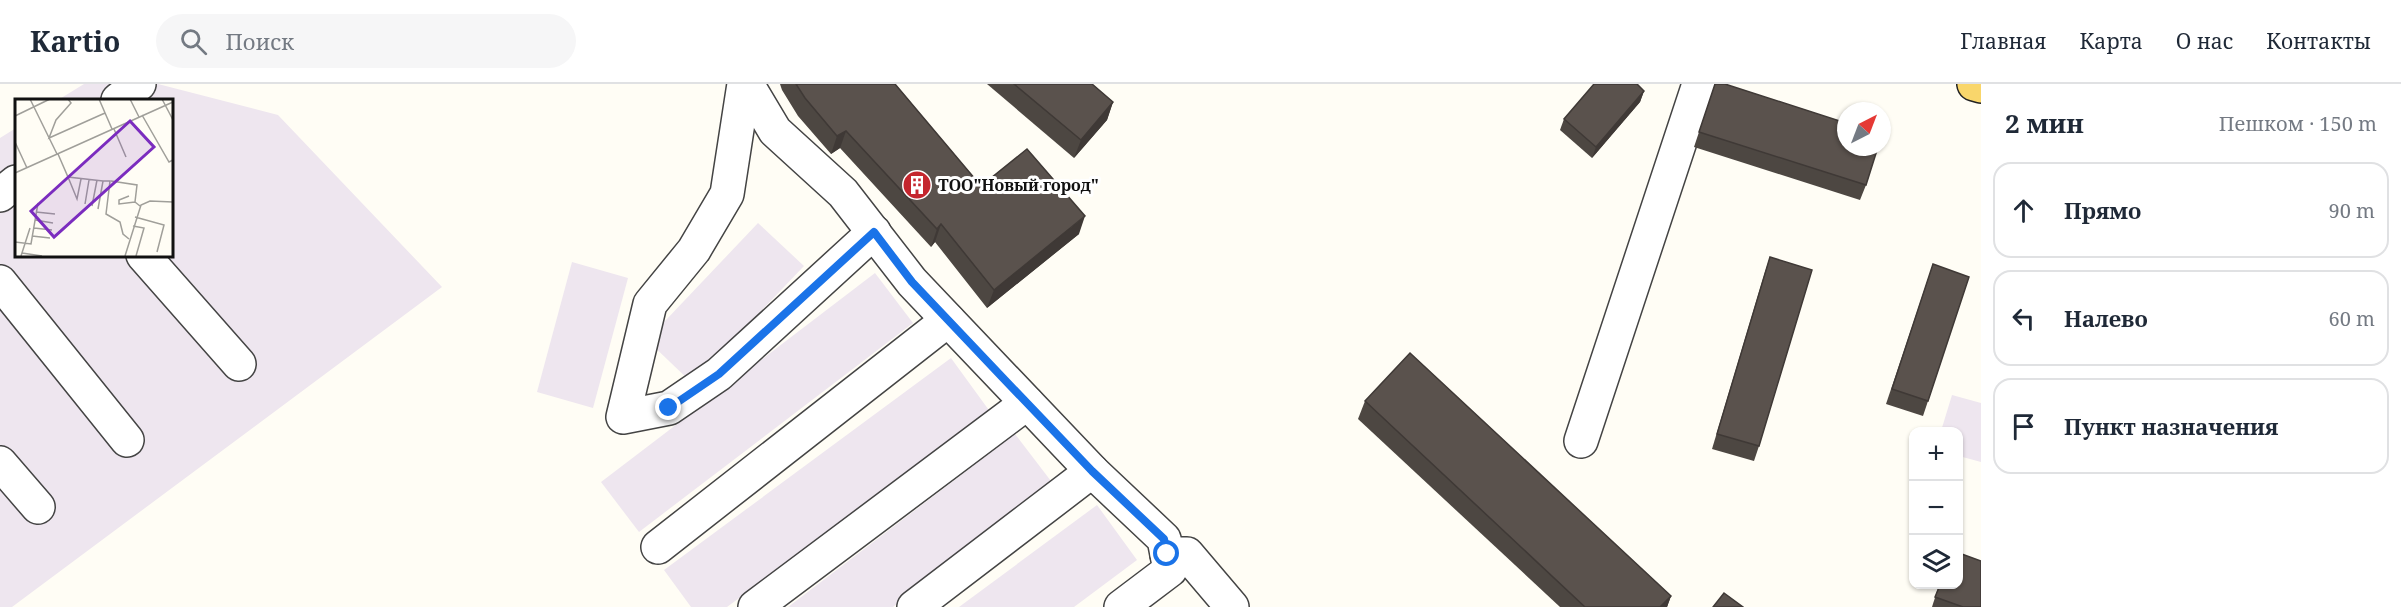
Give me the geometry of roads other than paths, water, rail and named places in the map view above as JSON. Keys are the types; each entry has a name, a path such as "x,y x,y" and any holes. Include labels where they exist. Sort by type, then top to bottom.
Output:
{"main road":[{"path":"1974,84 1981,86"}],"lane":[{"path":"119,99 139,84"},
{"path":"746,84 728,194 694,250 650,303 623,417 669,408 719,374 874,232"},
{"path":"746,84 775,131 843,193 912,282 1092,471 1164,539 1170,570 1120,607"},
{"path":"1581,441 1699,84"},
{"path":"0,195 15,183"},
{"path":"144,256 239,364"},
{"path":"0,282 127,440"},
{"path":"658,547 948,320"},
{"path":"755,607 1027,403"},
{"path":"0,463 38,507"},
{"path":"914,607 1092,471"},
{"path":"1167,554 1187,554 1232,607"}],"place":[{"name":"ТОО\"Новый город\"","path":"917,185"}]}
